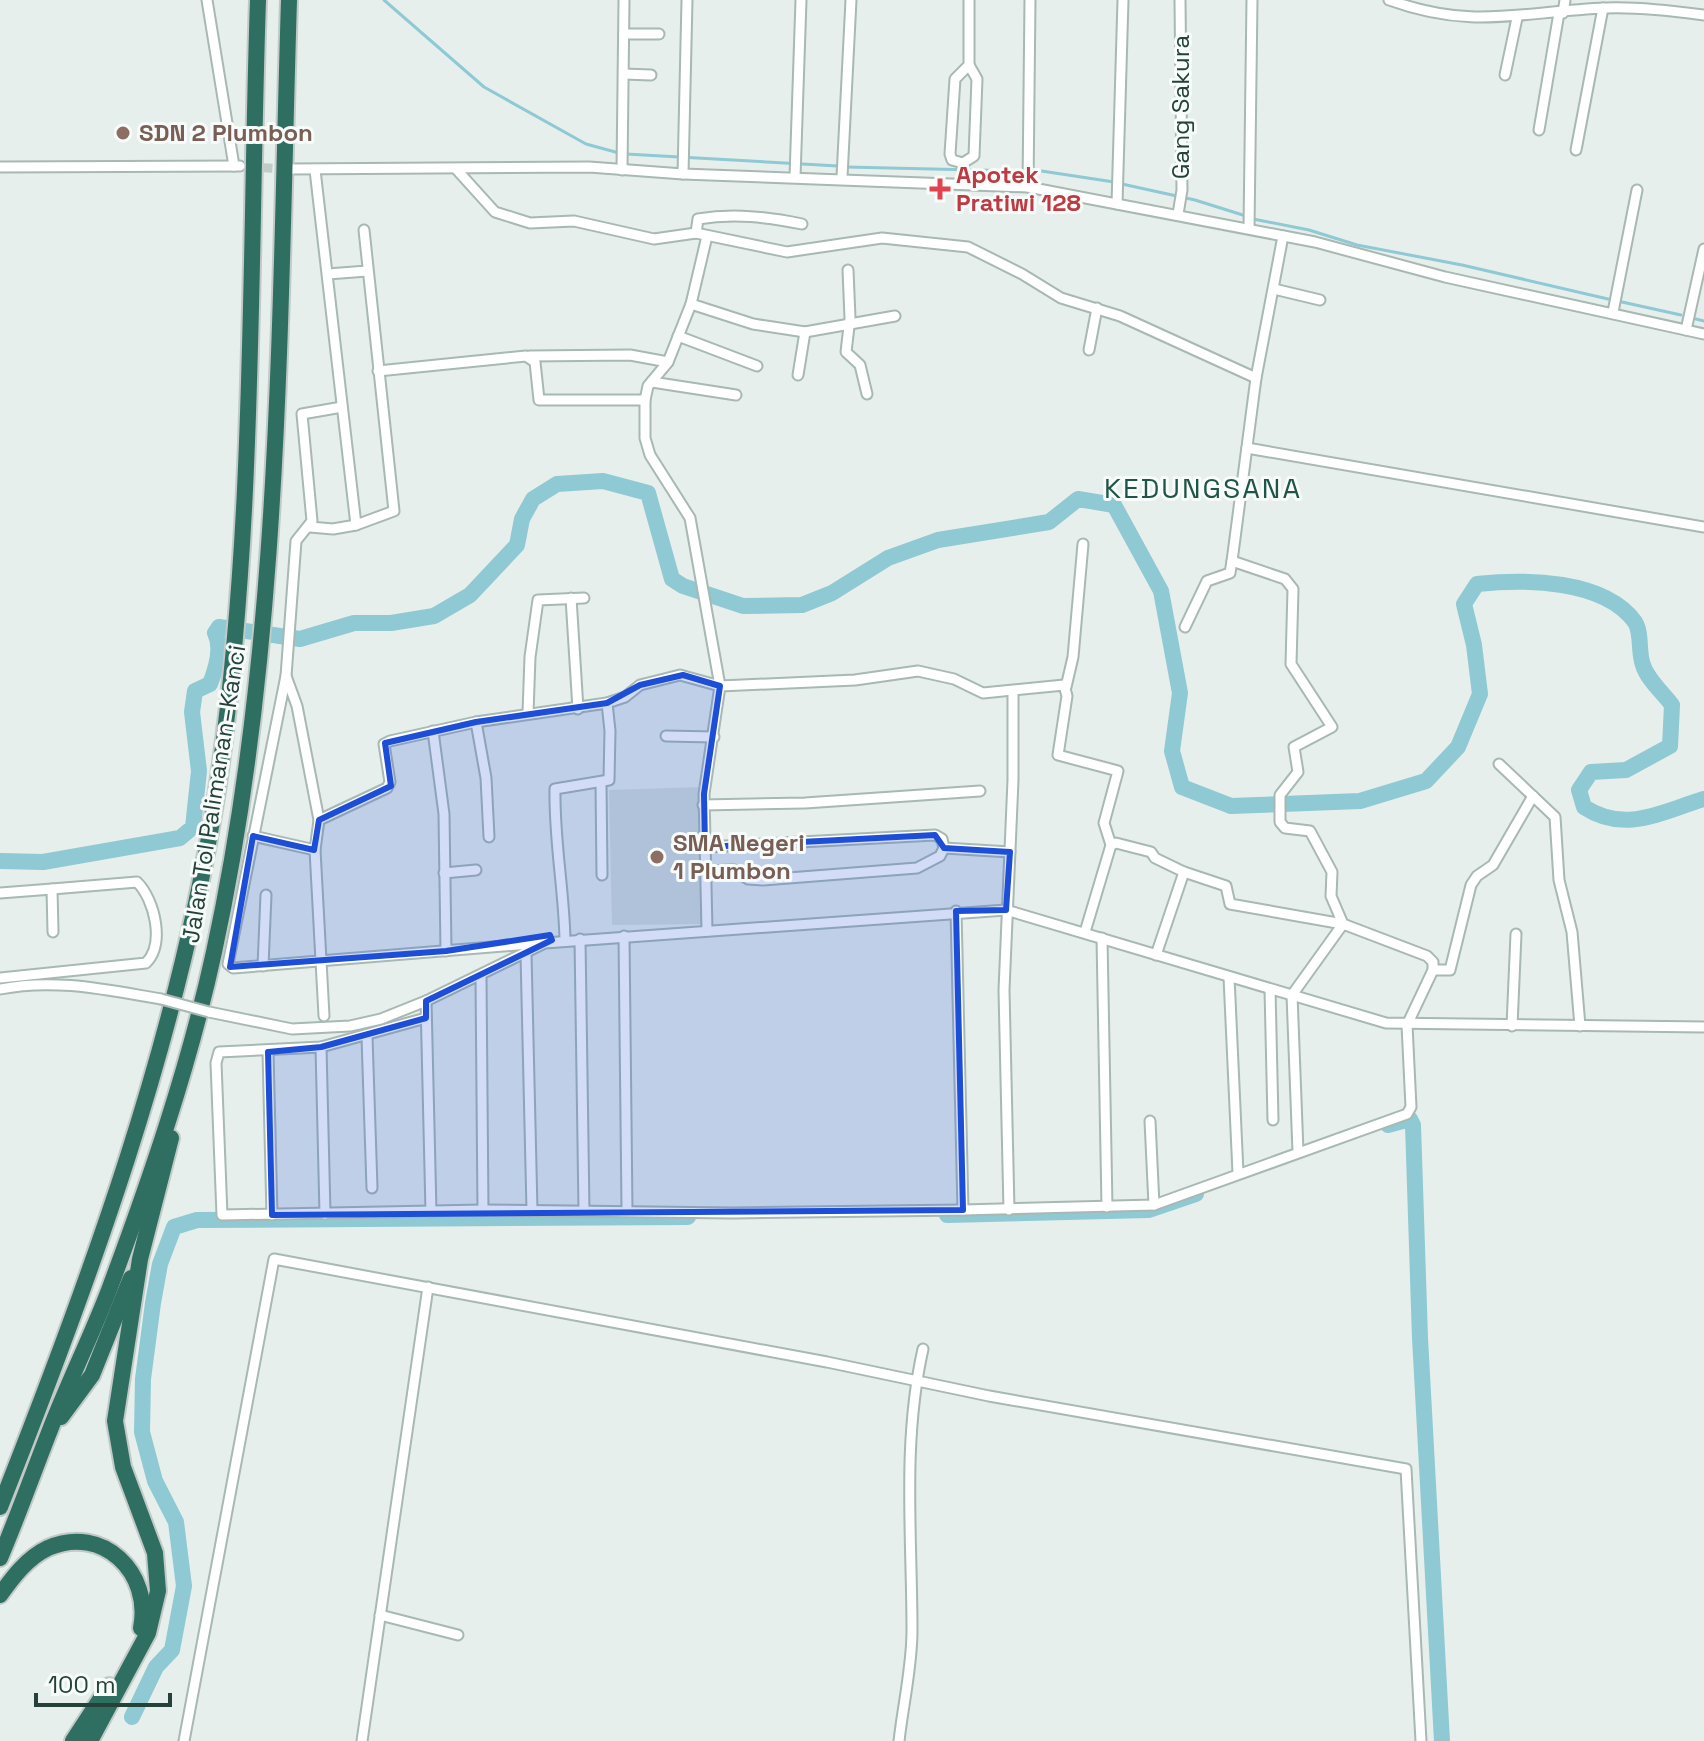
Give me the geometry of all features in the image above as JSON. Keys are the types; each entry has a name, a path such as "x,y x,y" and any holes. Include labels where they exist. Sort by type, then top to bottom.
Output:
{"highway":[{"name":"Jalan Tol Palimanan–Kanci","path":"0,1507 86,1286 134,1137 180,972 216,795 237,603 246,426 258,0"},
{"name":"Jalan Tol Palimanan–Kanci","path":"0,1558 108,1292 192,1043 214,952 239,820 266,606 289,0"},
{"path":"246,426 275,427"},
{"path":"90,1741 148,1633 158,1591 155,1553 123,1467 115,1421 140,1259 160,1187 192,1043"},
{"path":"50,1429 92,1375 140,1259"},
{"path":"0,1595 36,1555 72,1542 107,1549 137,1576 145,1607 142,1626 133,1648 73,1741"}],"street":[{"path":"0,167 237,166 207,0"},
{"path":"622,166 624,0"},
{"path":"684,165 687,0"},
{"path":"796,168 801,0"},
{"path":"842,169 851,0"},
{"path":"963,172 974,156 977,79 969,65 969,0"},
{"path":"1028,187 1030,0"},
{"path":"1117,204 1123,0"},
{"name":"Gang Sakura","path":"1179,210 1182,190 1180,0"},
{"path":"1250,223 1252,0"},
{"path":"1389,0 1456,17 1517,18 1603,8 1704,15"},
{"path":"1539,130 1565,0"},
{"path":"1576,150 1603,8"},
{"path":"1505,75 1517,18"},
{"path":"624,34 659,34"},
{"path":"963,172 950,154 953,93 956,77 969,65"},
{"path":"624,74 651,75"},
{"path":"290,169 457,170 684,165 963,172 1117,204 1179,210 1250,223 1283,236 1445,277 1704,334"},
{"path":"315,170 356,525"},
{"path":"457,170 492,209 518,221 574,221 654,239 696,233 787,252 882,238 954,244 997,261 1061,298 1097,308 1256,378"},
{"path":"1613,312 1637,190"},
{"path":"696,233 698,219 726,215 802,224"},
{"path":"310,527 333,529 394,513 364,230"},
{"path":"707,236 691,304 668,362 652,382 645,400 646,445 657,469 687,509 720,686 703,805 707,931"},
{"path":"1185,627 1207,581 1230,573 1256,378 1283,236"},
{"path":"1686,330 1704,249"},
{"path":"848,270 850,325 846,353 859,363 867,394"},
{"path":"328,274 367,271"},
{"path":"1274,289 1320,300"},
{"path":"691,304 753,324 805,332 895,316"},
{"path":"1089,350 1097,308"},
{"path":"798,375 805,332"},
{"path":"678,336 757,366"},
{"path":"378,371 530,356 630,355 668,362"},
{"path":"530,356 535,362 536,395 539,400 645,400"},
{"path":"652,382 736,395"},
{"path":"342,407 302,414 310,527 296,541 286,676 227,960 233,968 565,940 1006,910 1380,1021 1407,1025 1704,1027"},
{"path":"1247,448 1704,527"},
{"path":"1083,544 1073,657 1058,755 1118,771 1104,823 1111,845 1085,932"},
{"path":"1232,561 1280,577 1291,585 1295,596 1291,664 1332,725 1329,731 1294,747 1298,772 1279,798 1280,820 1283,827 1306,829 1316,837 1332,872 1331,896 1343,924"},
{"path":"571,598 578,709"},
{"path":"528,713 530,657 538,600 584,598"},
{"path":"319,820 387,788 390,782 385,743 476,722 607,703 621,699 642,684 680,675 720,686 855,680 918,671 954,679 983,693 1066,687"},
{"path":"286,676 297,706 319,820 315,850 324,1016"},
{"path":"1009,1210 1006,910 1013,691"},
{"path":"565,940 563,884 556,850 555,789 601,783 609,779 607,703"},
{"path":"476,722 486,778 489,837"},
{"path":"433,731 443,802 446,951"},
{"path":"666,736 714,737"},
{"path":"1499,764 1556,820 1560,889 1572,932 1580,1026"},
{"path":"601,783 602,875"},
{"path":"703,805 805,803 980,791"},
{"path":"1433,970 1450,970 1471,885 1493,865 1533,796"},
{"path":"705,847 937,835 944,848"},
{"path":"253,836 315,850"},
{"path":"426,1018 367,1037 321,1047 218,1053 221,1211 225,1217 483,1210 733,1213 1154,1205 1409,1113 1407,1025 1433,970 1433,962 1427,956 1343,924 1230,904 1226,886 1184,872 1155,858 1151,852 1116,843 1111,845"},
{"path":"944,848 1010,852"},
{"path":"706,871 734,870 748,879 763,880 907,869 938,857 944,848"},
{"path":"444,873 476,870"},
{"path":"1156,955 1184,872"},
{"path":"0,893 137,882 154,914 155,937 151,958 146,963 0,978"},
{"path":"52,889 53,932"},
{"path":"263,966 266,895"},
{"path":"956,911 963,1210"},
{"path":"1298,1152 1292,995 1343,924"},
{"path":"1512,1026 1516,934"},
{"path":"624,936 627,1210"},
{"path":"1102,938 1107,1207"},
{"path":"580,939 584,1211"},
{"path":"0,989 41,984 80,986 161,999 268,1026 316,1029 381,1019 481,977 545,943"},
{"path":"526,954 532,1210"},
{"path":"481,977 483,1210"},
{"path":"1229,977 1238,1173"},
{"path":"1270,989 1273,1120"},
{"path":"426,1001 431,1212"},
{"path":"367,1037 372,1188"},
{"path":"321,1047 325,1214"},
{"path":"268,1052 272,1215"},
{"path":"1150,1121 1154,1205"},
{"path":"184,1741 274,1259 917,1381 1406,1469 1421,1741"},
{"path":"362,1741 428,1287"},
{"path":"899,1741 912,1632 908,1573 910,1418 923,1349"},
{"path":"380,1615 458,1635"}],"highlighted area":[{"path":"683,675 720,686 704,794 705,847 935,835 944,848 1010,852 1006,910 956,911 963,1210 272,1215 268,1052 321,1047 426,1018 426,1001 552,940 550,935 446,951 230,967 253,836 314,850 319,820 391,786 385,743 476,722 607,703 640,685"}],"shaded area":[{"name":"SMA Negeri 1 Plumbon","path":"702,787 704,924 612,925 609,790"}],"waterway":[{"path":"384,0 484,87 586,144 619,153"},
{"path":"626,154 838,166"},
{"path":"846,167 1020,171"},
{"path":"1035,170 1114,182"},
{"path":"1122,184 1195,200 1246,216"},
{"path":"1253,219 1309,230 1357,245 1462,265 1608,299"},
{"path":"1622,302 1681,315"},
{"path":"1696,319 1704,321"},
{"path":"0,861 43,862 180,838 193,827 199,771 192,712 195,691 210,684 214,672 218,651 215,633 219,627 300,639 354,623 391,623 434,616 470,595 517,545 522,519 533,499 557,484 603,481 648,493 672,579 683,586 743,606 802,605 832,593 888,558 938,540 1049,522 1078,499 1114,505 1161,591 1180,693 1172,751 1182,787 1231,806 1360,801 1426,781 1458,747 1480,694 1474,645 1464,604 1477,584 1539,582 1584,590 1604,597 1635,622 1645,670 1672,705 1670,746 1626,770 1591,772 1579,790 1584,807 1599,815 1629,820 1704,799"},
{"path":"1388,1125 1410,1119 1413,1125 1420,1338 1442,1741"},
{"path":"947,1215 1149,1210 1196,1194"},
{"path":"132,1717 156,1667 172,1650 184,1586 176,1522 155,1481 142,1432 143,1379 153,1303 160,1264 174,1227 197,1220 688,1217"}],"tunnel":[{"path":"250,167 287,169"}],"place":[{"name":"SDN 2 Plumbon","path":"123,133"},
{"name":"Apotek Pratiwi 128","path":"940,189"},
{"name":"SMA Negeri 1 Plumbon","path":"657,857"}],"district":[{"name":"KEDUNGSANA","path":"1203,488"}]}
